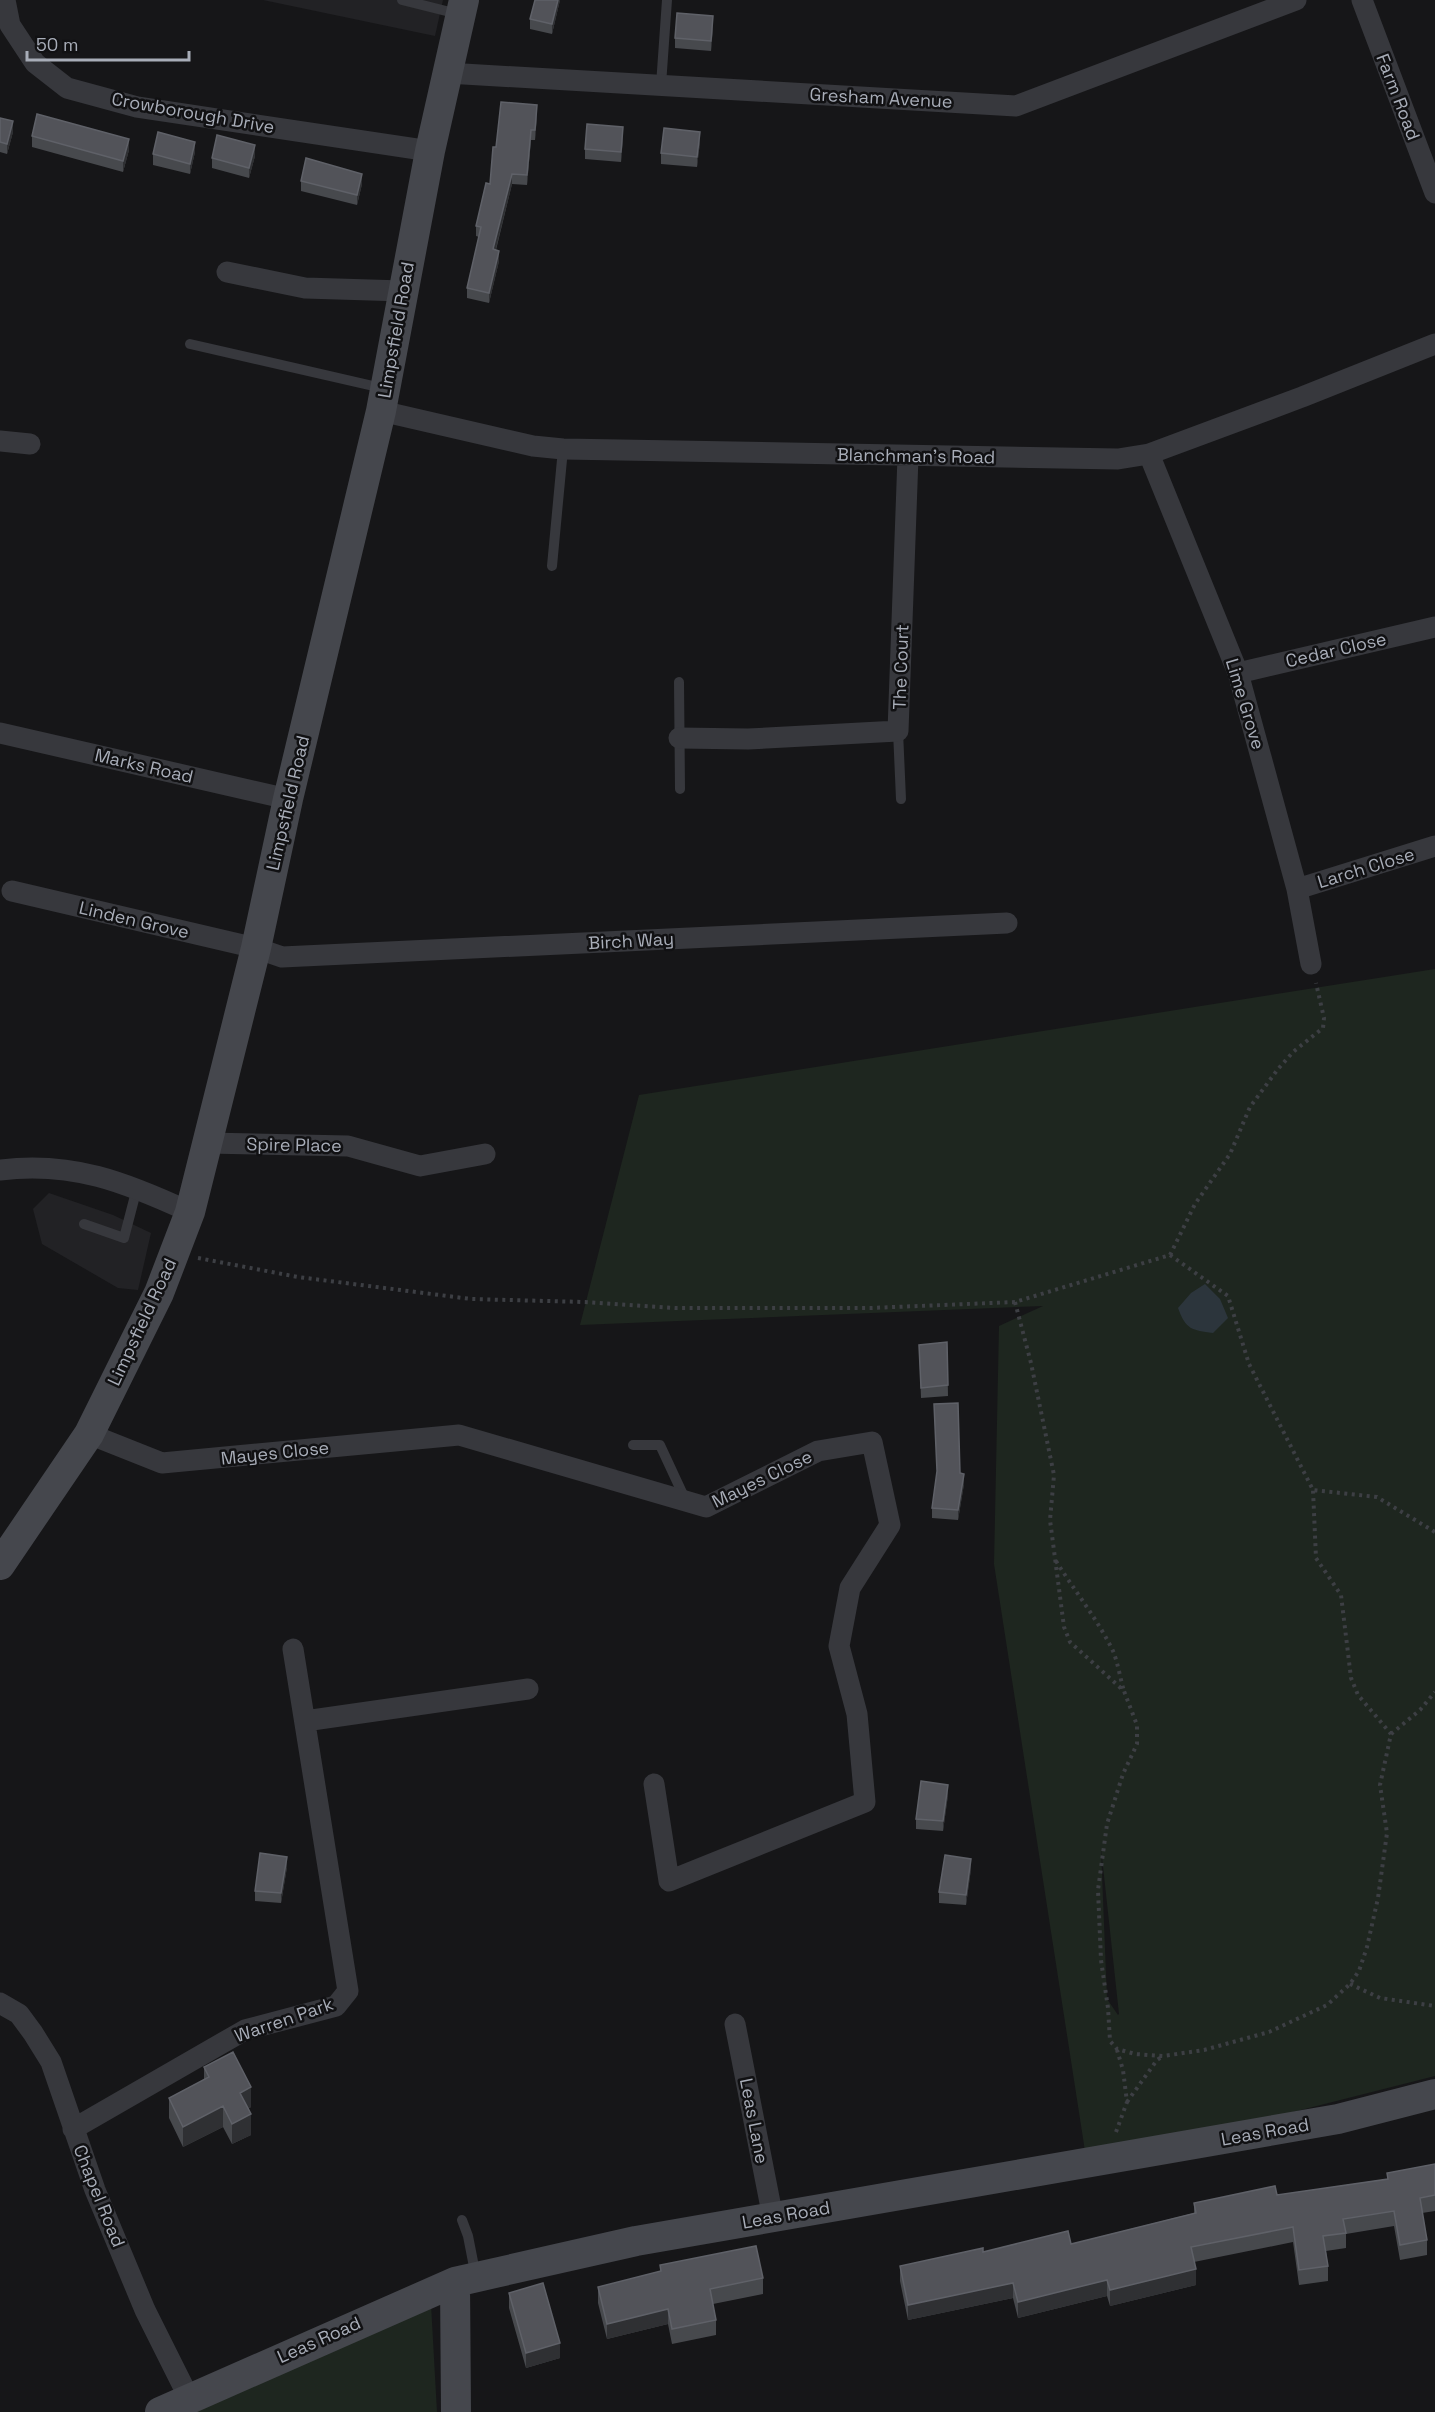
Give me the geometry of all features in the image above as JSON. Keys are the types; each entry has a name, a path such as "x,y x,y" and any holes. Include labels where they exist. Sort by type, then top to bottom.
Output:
{"main road":[{"name":"Limpsfield Road","path":"0,1565 89,1434 159,1293 190,1212 256,948 288,799 383,400 430,151 463,7"},
{"name":"Leas Road","path":"160,2412 465,2279 636,2241 1338,2119 1435,2094"},
{"path":"456,2412 457,2331 465,2279"}],"street":[{"name":"Crowborough Drive","path":"5,0 5,30 35,63 67,88 137,107 430,151"},
{"name":"Gresham Avenue","path":"447,73 1016,106 1296,0"},
{"name":"Farm Road","path":"1362,0 1435,193"},
{"path":"227,272 304,288 403,291"},
{"name":"Blanchman's Road","path":"383,400 533,446 563,449 1118,459 1149,454 1435,344"},
{"path":"0,441 30,444"},
{"name":"Lime Grove","path":"1149,454 1238,673 1297,889 1311,964"},
{"name":"The Court","path":"679,738 748,739 898,731 909,457"},
{"name":"Cedar Close","path":"1238,673 1435,627"},
{"name":"Marks Road","path":"0,733 288,799"},
{"name":"Larch Close","path":"1297,889 1435,846"},
{"name":"Linden Grove","path":"12,891 256,948"},
{"name":"Birch Way","path":"256,948 282,957 1007,923"},
{"name":"Spire Place","path":"207,1143 348,1146 420,1166 485,1154"},
{"path":"0,1170 31,1166 78,1171 138,1188 190,1212"},
{"name":"Mayes Close","path":"89,1434 162,1464 459,1435 706,1507 818,1451 872,1442 890,1525 850,1588 839,1646 857,1714 866,1802 669,1881 654,1784"},
{"name":"Warren Park","path":"73,2129 245,2030 336,2006 348,1991 293,1649"},
{"path":"305,1721 528,1689"},
{"name":"Chapel Road","path":"0,2003 18,2014 51,2062 95,2190 145,2310 189,2398"},
{"name":"Leas Lane","path":"735,2024 773,2218"}],"lane":[{"path":"402,0 463,7"},
{"path":"661,85 667,0"},
{"path":"190,344 383,400"},
{"path":"552,566 563,449"},
{"path":"679,682 680,789"},
{"path":"898,731 902,799"},
{"path":"84,1224 124,1238 138,1188"},
{"path":"633,1445 660,1445 687,1502"},
{"path":"462,2220 468,2236 465,2279"}],"path":[{"path":"174,1254 298,1277 471,1299 585,1302 675,1308 871,1308 1015,1302 1170,1255 1195,1204 1230,1154 1250,1107 1293,1052 1323,1028 1324,1018 1311,964"},
{"path":"1170,1255 1228,1296 1249,1364 1313,1490 1316,1558 1341,1595 1351,1678 1358,1695 1391,1734"},
{"path":"1015,1302 1031,1363 1054,1475 1050,1520 1064,1627 1070,1642 1124,1691"},
{"path":"1313,1490 1377,1497 1435,1532"},
{"path":"1055,1559 1082,1603 1099,1623 1114,1654 1124,1691 1137,1725 1137,1744 1123,1774 1107,1824 1098,1890 1101,1960 1110,2041 1117,2049 1123,2070 1127,2102"},
{"path":"1117,2049 1135,2054 1163,2056 1203,2050 1269,2032 1327,2005 1350,1984 1362,1963 1378,1898 1387,1833 1380,1785 1391,1734 1420,1710 1435,1692"},
{"path":"1350,1984 1380,1998 1435,2006"},
{"path":"1108,2158 1127,2102 1157,2060 1163,2056"}],"shaded area":[{"path":"263,0 443,0 435,36"},
{"path":"1435,969 1435,2076 1289,2113 1085,2151 994,1564 999,1326 1043,1306 580,1325 639,1095","holes":["1101,1848 1119,2014 1107,1999"]},
{"path":"49,1193 113,1215 151,1233 138,1290 118,1288 42,1244 33,1209"},
{"path":"1205,1284 1220,1299 1228,1318 1213,1333 1191,1328 1184,1321 1178,1308 1191,1293"},
{"path":"431,2304 437,2412 190,2412"}],"building":[{"path":"535,0 558,0 552,24 530,19"},
{"path":"677,13 713,16 711,41 675,38"},
{"path":"501,102 537,105 535,130 531,130 527,175 512,174 493,249 499,251 489,293 467,288 481,227 476,226 486,183 490,184 493,147 496,147"},
{"path":"37,114 129,139 123,161 32,136"},
{"path":"0,118 13,121 7,144 0,142"},
{"path":"587,124 623,127 621,152 585,149"},
{"path":"664,128 700,132 697,157 661,153"},
{"path":"158,132 195,142 190,164 153,154"},
{"path":"217,135 255,145 249,168 212,158"},
{"path":"306,158 362,174 357,195 301,181"},
{"path":"947,1342 948,1385 921,1388 919,1345"},
{"path":"958,1403 960,1473 964,1474 958,1510 932,1508 937,1471 934,1404"},
{"path":"921,1781 948,1785 943,1821 916,1819"},
{"path":"260,1853 287,1857 281,1893 255,1891"},
{"path":"945,1855 971,1859 966,1895 939,1892"},
{"path":"233,2052 251,2087 240,2093 251,2114 232,2124 223,2106 183,2127 169,2098 209,2077 204,2067"},
{"path":"1435,2164 1435,2195 1420,2198 1427,2240 1400,2245 1394,2211 1343,2219 1346,2233 1323,2236 1328,2266 1299,2270 1293,2227 1191,2247 1196,2269 1110,2290 1107,2280 1018,2302 1013,2283 908,2305 900,2266 983,2248 983,2252 1068,2231 1071,2244 1196,2213 1194,2203 1275,2186 1277,2195 1388,2179 1387,2173"},
{"path":"756,2246 763,2278 710,2289 716,2320 672,2329 668,2309 607,2324 598,2287 661,2271 660,2265"},
{"path":"543,2283 560,2343 526,2353 509,2293"}]}
